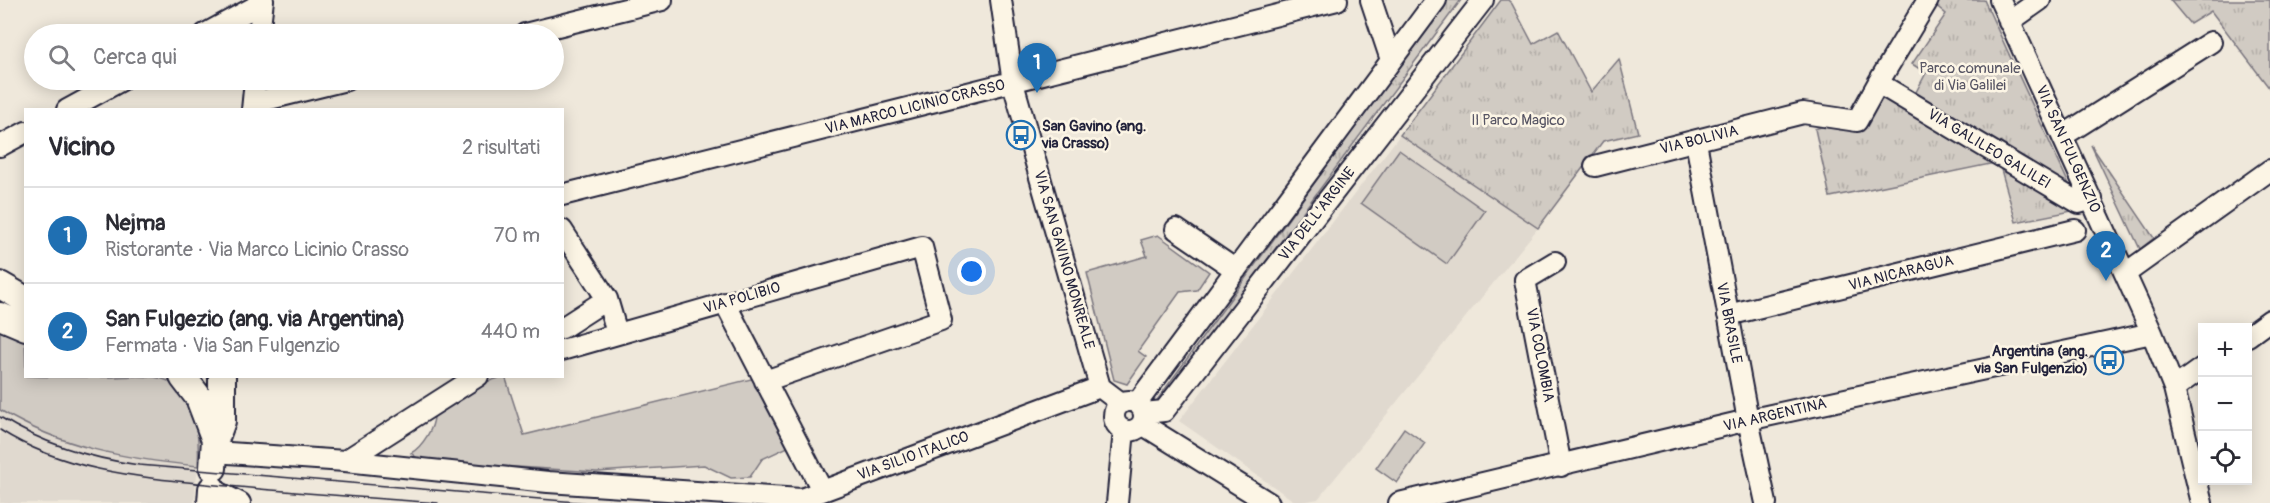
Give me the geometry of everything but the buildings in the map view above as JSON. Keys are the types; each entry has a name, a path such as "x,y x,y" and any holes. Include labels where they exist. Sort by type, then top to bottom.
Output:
{"main road":[{"path":"0,285 24,299"},
{"path":"0,316 24,326"},
{"path":"190,378 199,398 213,471"},
{"path":"213,471 222,421 222,378"}],"street":[{"path":"564,24 662,0"},
{"name":"VIA SAN GAVINO MONREALE","path":"1001,0 1013,83 1100,387"},
{"name":"VIA MARCO LICINIO CRASSO","path":"564,195 1337,0"},
{"path":"1371,0 1391,60"},
{"name":"VIA DELL'ARGINE","path":"1134,415 1236,270 1436,0"},
{"name":"VIA DELL'ARGINE","path":"1134,415 1164,411 1483,0"},
{"path":"1878,83 1928,0"},
{"name":"VIA SAN FULGENZIO","path":"2000,0 2064,135 2152,333 2174,388 2202,503"},
{"path":"2009,22 2040,0"},
{"path":"222,24 262,1"},
{"path":"260,24 262,1"},
{"path":"2064,135 2211,42"},
{"name":"VIA BOLIVIA","path":"1595,166 1803,113 1857,121 1878,83"},
{"name":"VIA GALILEO GALILEI","path":"1878,83 2079,203 2092,199"},
{"path":"71,108 104,90"},
{"path":"254,90 253,106 310,90"},
{"path":"0,146 24,133"},
{"name":"VIA BRASILE","path":"1696,141 1748,420 1766,503"},
{"path":"2126,273 2270,170"},
{"path":"1176,229 1236,270"},
{"name":"VIA NICARAGUA","path":"1728,315 2075,230"},
{"path":"564,233 607,299 617,333"},
{"name":"VIA POLIBIO","path":"564,349 922,247 941,320 765,381"},
{"name":"VIA COLOMBIA","path":"1555,262 1525,280 1561,466"},
{"path":"564,327 607,299"},
{"path":"725,303 822,490"},
{"path":"2252,333 2270,320"},
{"name":"VIA ARGENTINA","path":"1399,503 1748,420 2152,333"},
{"path":"2174,388 2198,371"},
{"path":"345,461 475,378"},
{"path":"1100,387 1134,415 1269,503"},
{"name":"VIA SILIO ITALICO","path":"213,471 345,461 548,483 801,499 1100,387"},
{"path":"1117,503 1134,415"},
{"path":"213,471 240,503"}],"shaded area":[{"path":"1400,135 1538,228 1318,499 1297,503 1179,421"},
{"path":"0,329 24,372 24,378 163,379 200,444 194,503 0,503"}],"green space":[{"path":"1447,0 1461,0 1158,406 1155,403"},
{"name":"Il Parco Magico","path":"1501,0 1508,0 1512,4 1533,44 1558,30 1591,92 1619,59 1638,133 1603,141 1538,228 1400,135"},
{"name":"Parco comunale di Via Galilei","path":"1934,0 1984,0 2073,193 1915,94 1926,73 1912,64 1946,14 1933,3"},
{"path":"2170,0 2270,0 2270,89 2211,11 2190,24"},
{"path":"1876,90 2000,162 1830,197 1815,129 1865,111"},
{"path":"2091,145 2154,238 2140,249"},
{"path":"1399,150 1485,211 1447,264 1361,203"},
{"path":"2000,166 2070,206 2072,211 2016,222"},
{"path":"1158,235 1209,272 1197,290 1180,292 1138,351 1146,357 1127,384 1114,380 1087,273 1147,256 1141,240"},
{"path":"0,329 24,337 24,378 158,378 168,381 187,399 192,411 198,439 198,466 146,460 71,443 23,423 0,410"},
{"path":"506,378 524,435 755,378 788,447 762,459 750,477 731,478 704,465 597,472 421,461 411,453 427,436 434,414 480,384"},
{"path":"1404,428 1425,443 1397,483 1376,468"}],"tram line":[{"path":"0,417 33,435 84,454 139,465 588,503"},
{"path":"0,430 26,445 54,456 110,472 280,491 438,503"}],"place":[{"name":"Nejma","path":"1037,93"},
{"name":"San Gavino (ang. via Crasso)","path":"1021,135"},
{"name":"San Fulgezio (ang. via Argentina)","path":"2106,281"},
{"name":"Argentina (ang. via San Fulgenzio)","path":"2109,360"}]}
